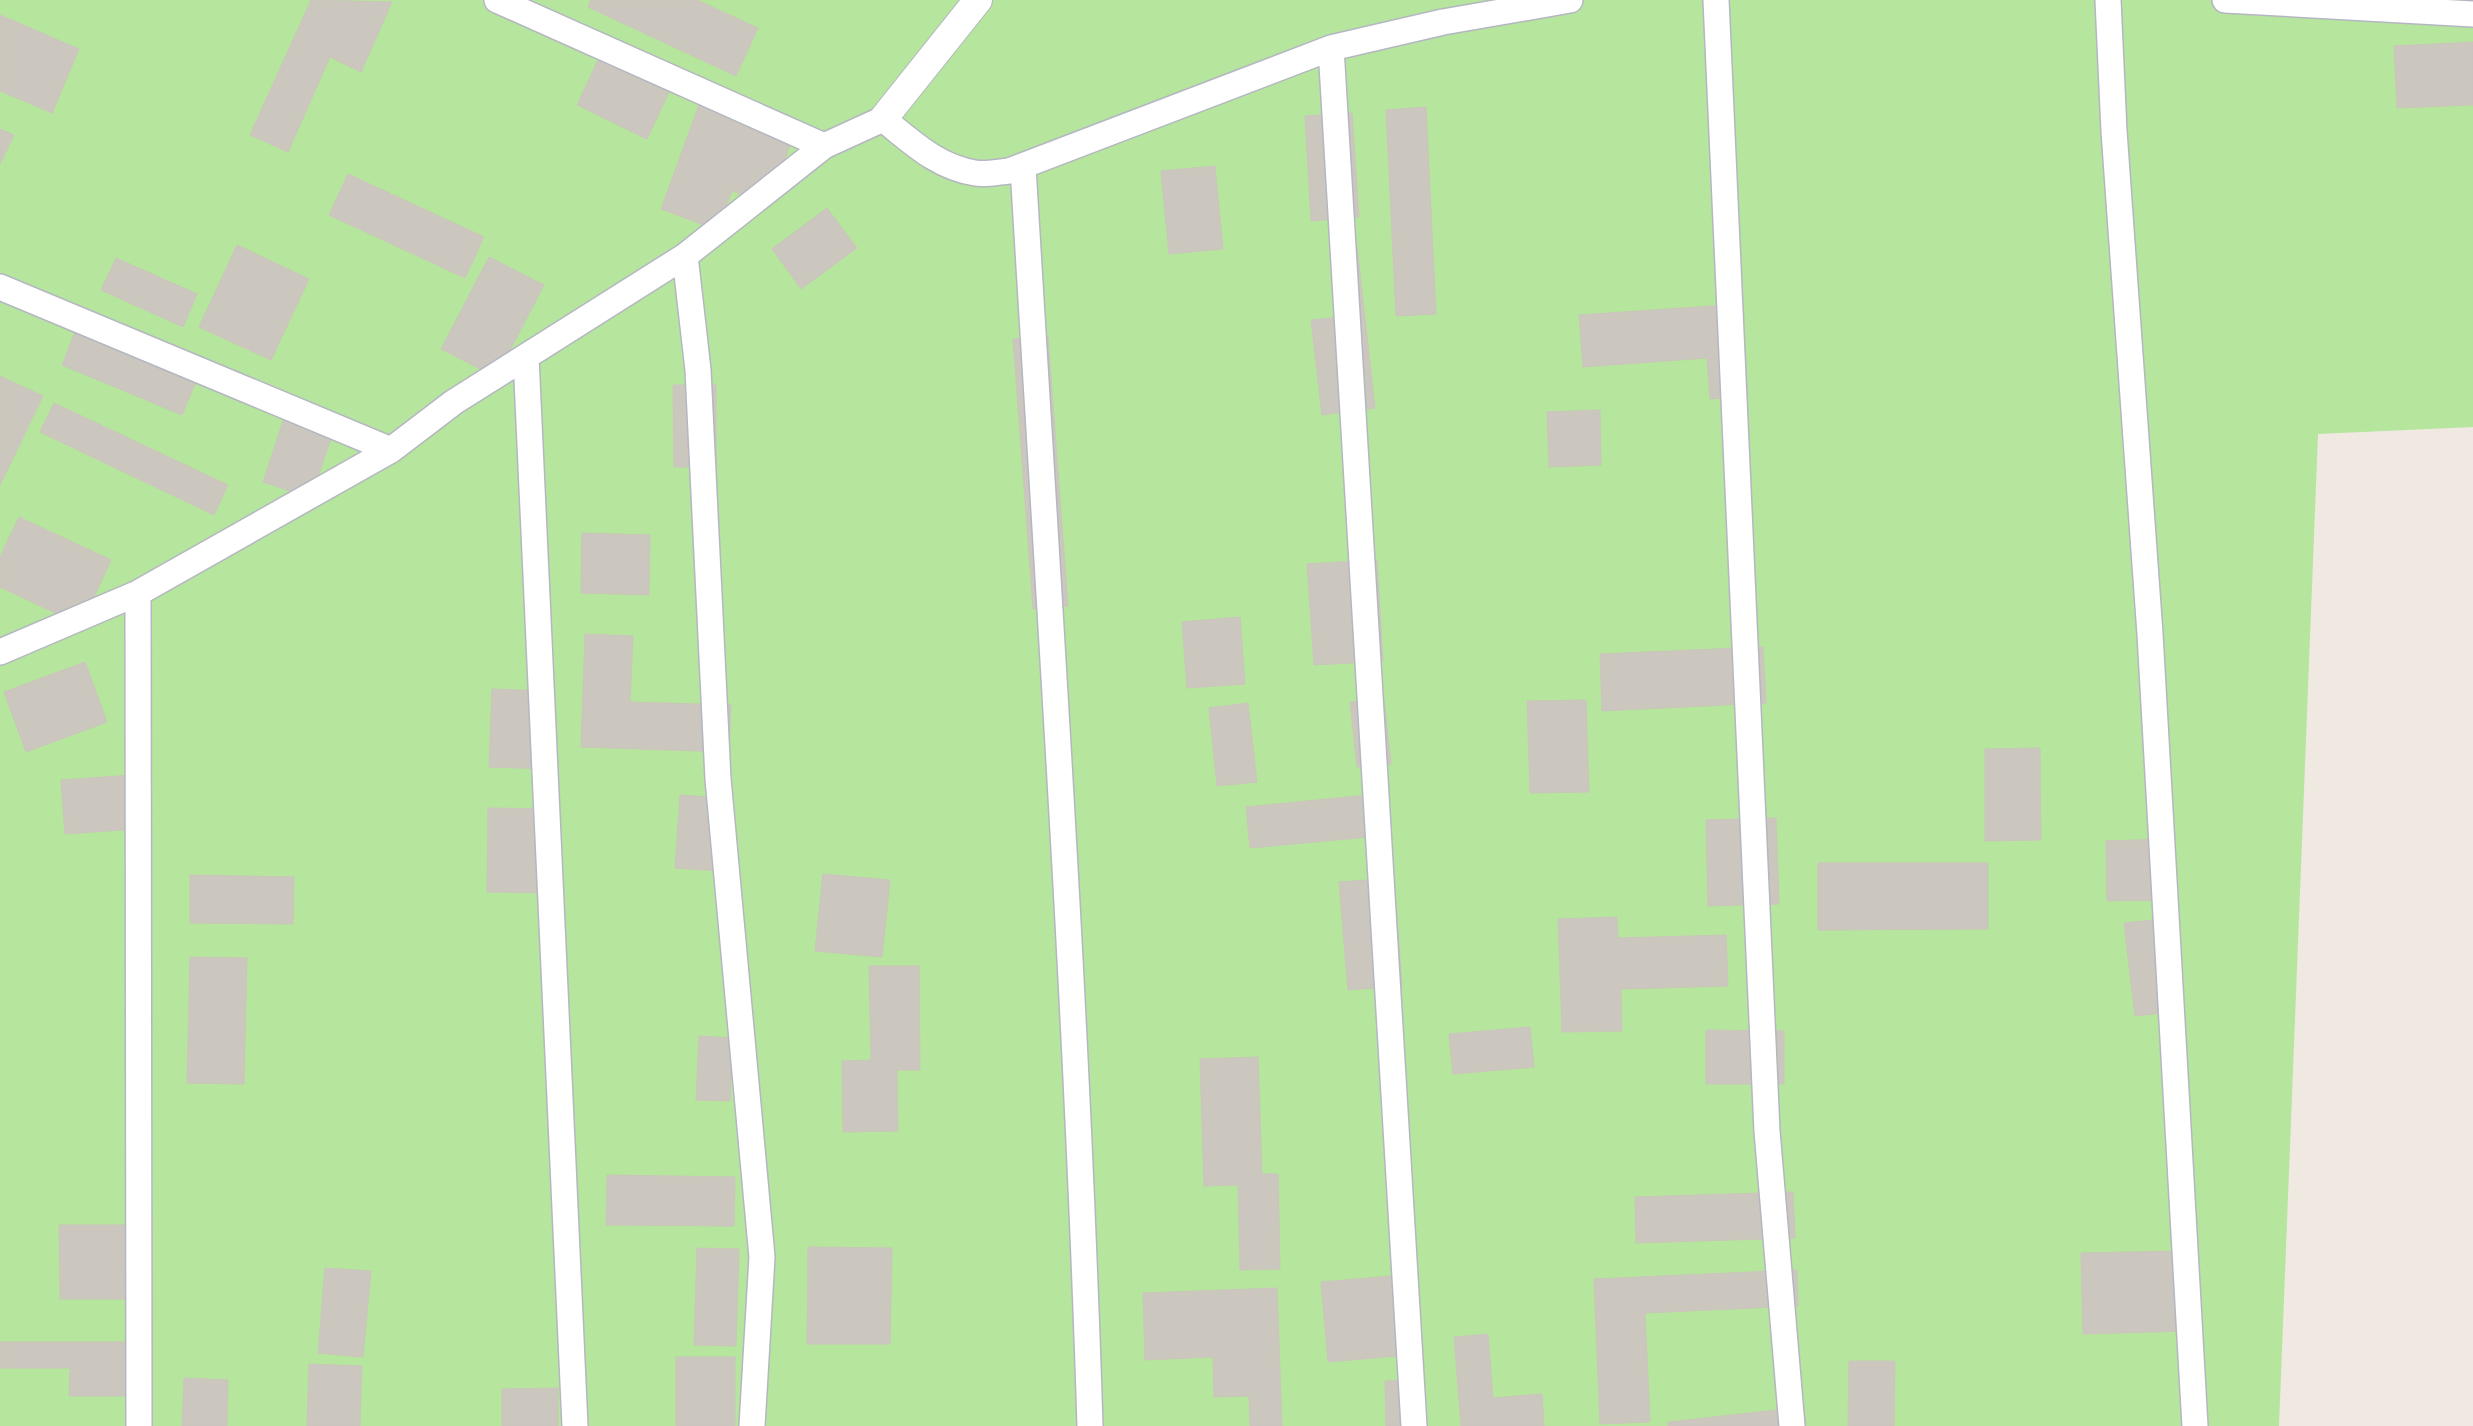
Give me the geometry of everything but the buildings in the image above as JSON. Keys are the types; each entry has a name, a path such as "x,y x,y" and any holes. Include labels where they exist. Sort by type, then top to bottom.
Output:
{"street":[{"path":"883,119 978,0"}],"lane":[{"path":"496,0 824,146"},
{"path":"1716,0 1767,1131 1792,1426"},
{"path":"2108,0 2114,131 2151,644 2195,1426"},
{"path":"2224,0 2473,14"},
{"path":"0,652 138,593 391,450 454,402 685,256 824,146 883,119 936,161 976,174 1009,171 1331,48 1443,22 1564,1"},
{"path":"1331,48 1414,1426"},
{"path":"1023,167 1072,989 1083,1208 1090,1426"},
{"path":"685,256 698,370 718,779 762,1257 752,1426"},
{"path":"0,287 271,398 391,450"},
{"path":"526,357 575,1426"},
{"path":"138,593 139,1426"}],"green space":[{"path":"0,0 2473,0 2473,427 2318,434 2279,1426 0,1426"}]}
